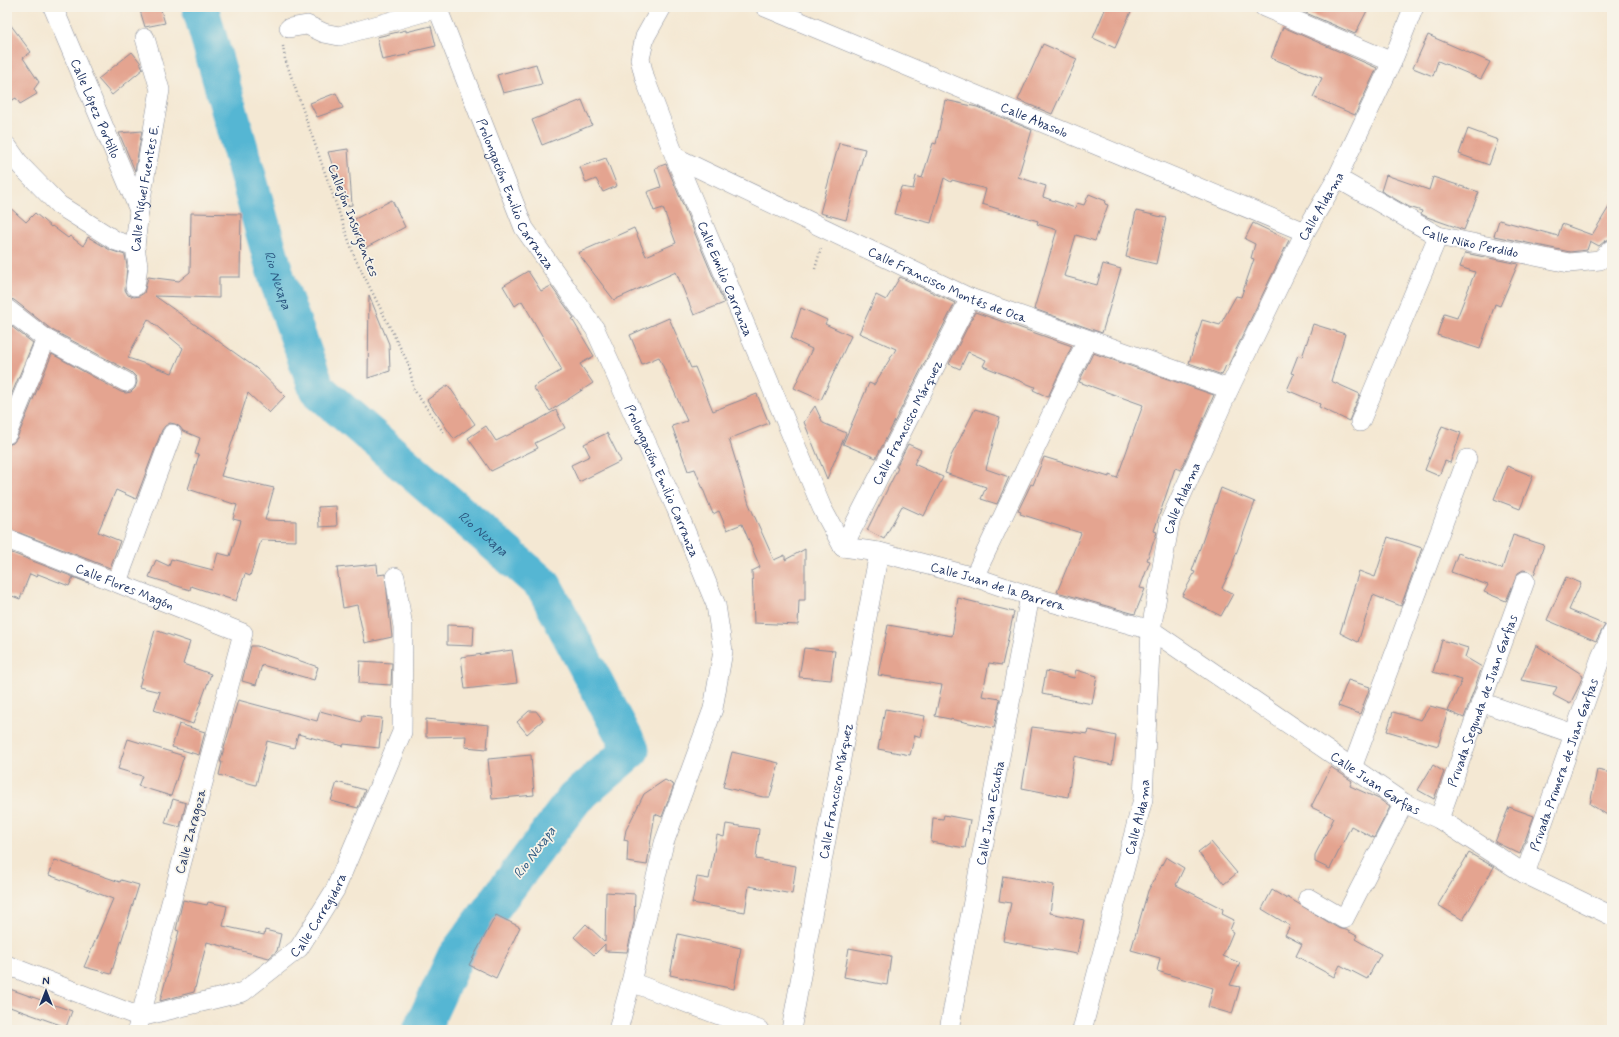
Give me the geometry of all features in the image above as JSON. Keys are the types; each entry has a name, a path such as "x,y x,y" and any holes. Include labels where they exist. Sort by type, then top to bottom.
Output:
{"street":[{"name":"Calle López Portillo","path":"53,7 139,210"},
{"name":"Calle Emilio Carranza","path":"662,7 645,37 640,59 645,78 675,157 822,508 843,547"},
{"name":"Calle Abasolo","path":"765,7 1305,232"},
{"path":"1264,7 1392,62"},
{"name":"Calle Aldama","path":"1082,1030 1142,799 1151,630 1170,521 1229,389 1305,232 1338,178 1392,62 1414,7"},
{"path":"290,28 307,25 324,33 339,36 438,8"},
{"name":"Prolongación Emilio Carranza","path":"438,8 524,228 595,329 676,508 716,605 723,651 713,709 664,844 631,982"},
{"name":"Calle Miguel Fuentes E.","path":"135,286 138,266 135,247 139,210 160,90 145,38"},
{"path":"7,146 21,166 59,205 116,241 135,247"},
{"name":"Calle Francisco Montés de Oca","path":"675,157 970,298 1229,389"},
{"name":"Calle Niño Perdido","path":"1338,178 1438,236 1569,263 1600,260 1612,249"},
{"path":"1360,422 1438,236"},
{"name":"Calle Francisco Márquez","path":"843,547 970,298"},
{"path":"7,309 46,339 126,382"},
{"path":"7,434 46,339"},
{"path":"974,577 1087,340"},
{"path":"117,582 172,434"},
{"path":"1352,768 1467,459"},
{"name":"Calle Flores Magón","path":"7,539 243,633"},
{"name":"Calle Juan de la Barrera","path":"843,547 879,552 974,577 1030,596 1151,630"},
{"name":"Calle Francisco Márquez","path":"791,1030 879,552"},
{"name":"Calle Corregidora","path":"139,1023 243,992 299,948 335,890 402,732 403,627 395,577"},
{"name":"Privada Segunda de Juan Garfias","path":"1439,820 1525,581"},
{"name":"Calle Juan Escutia","path":"949,1030 1030,596"},
{"name":"Calle Juan Garfias","path":"1151,630 1404,803 1439,820 1525,874 1612,916"},
{"name":"Calle Zaragoza","path":"139,1023 243,633"},
{"name":"Privada Primera de Juan Garfias","path":"1525,874 1574,734 1607,656 1612,633"},
{"path":"1481,702 1574,734"},
{"path":"1308,898 1344,919 1404,803"},
{"path":"7,965 139,1023"},
{"path":"618,1030 631,982 752,1029"}],"path":[{"name":"Callejón Insurgentes","path":"290,28 282,40 285,59 355,258 409,365 414,390 444,433"}],"building":[{"path":"139,7 160,7 165,23 145,27"},
{"path":"1106,7 1133,7 1115,48 1093,38"},
{"path":"1292,7 1369,7 1355,34"},
{"path":"7,20 31,52 23,58 39,82 34,89 37,94 20,104 16,98 7,103"},
{"path":"431,26 436,46 410,52 411,54 382,60 377,37"},
{"path":"1283,27 1377,68 1355,115 1313,97 1322,78 1271,58"},
{"path":"1428,35 1490,62 1481,79 1438,61 1433,76 1413,68"},
{"path":"1043,44 1077,59 1052,114 1018,100"},
{"path":"132,52 140,62 143,69 112,95 98,79"},
{"path":"536,64 542,84 503,93 497,75"},
{"path":"336,93 343,108 317,117 310,103"},
{"path":"582,100 592,125 542,145 532,120"},
{"path":"945,100 977,107 1032,130 1018,177 1046,186 1043,197 1075,208 1077,203 1084,205 1089,194 1106,201 1105,204 1108,205 1095,241 1076,235 1064,276 1097,285 1103,264 1121,269 1102,333 1034,309 1057,230 1037,224 1038,221 982,204 986,189 952,180 951,182 944,178 931,223 894,214 901,187 913,189 916,176 922,178 933,143 936,144"},
{"path":"1468,129 1498,140 1489,165 1459,154"},
{"path":"142,131 135,171 119,133"},
{"path":"839,143 865,149 846,220 820,213"},
{"path":"348,149 352,205 346,206 328,152"},
{"path":"606,158 617,186 603,192 596,179 586,183 580,167"},
{"path":"666,164 724,303 694,315 676,272 614,300 578,253 634,228 646,256 676,243 663,208 654,211 647,192 661,187 655,168"},
{"path":"1386,175 1429,190 1433,177 1479,192 1464,230 1427,217 1421,214 1422,211 1409,207 1381,191"},
{"path":"392,200 405,227 363,249 349,222"},
{"path":"1612,202 1612,238 1599,246 1590,241 1587,250 1570,252 1494,236 1499,220 1558,236 1562,224 1592,235"},
{"path":"7,205 26,222 35,213 51,227 52,226 68,238 70,236 83,246 88,237 110,250 125,255 127,266 125,290 128,295 134,297 144,293 148,277 179,281 190,272 191,213 241,214 240,277 219,277 219,298 155,296 256,368 285,396 269,413 248,393 221,476 274,488 265,520 296,521 296,541 261,540 250,576 245,574 236,601 191,586 190,590 149,577 156,560 169,566 171,559 213,570 218,553 230,556 241,521 233,519 237,505 188,489 199,455 195,454 200,438 183,431 175,424 170,423 162,430 136,499 116,490 98,532 120,541 110,568 7,528 7,445 13,443 17,438 52,354 121,392 131,392 135,388 137,382 136,377 131,372 52,330 14,300 7,298","holes":["148,319 183,348 172,373 128,358"]},
{"path":"1136,211 1166,218 1156,264 1126,257"},
{"path":"1253,223 1289,240 1228,366 1226,365 1222,375 1189,363 1202,320 1220,325 1236,296 1241,297 1254,259 1251,258 1255,244 1245,239"},
{"path":"1465,253 1518,264 1500,306 1495,304 1480,349 1437,335 1444,314 1457,318 1475,272 1460,267"},
{"path":"528,271 541,291 551,286 574,318 572,319 594,356 580,364 593,383 550,411 533,387 562,370 522,301 515,306 503,286"},
{"path":"900,277 955,303 876,458 843,444 869,383 874,385 896,349 859,333 876,295 886,300"},
{"path":"369,295 389,344 390,371 368,378"},
{"path":"801,308 827,320 825,324 851,336 821,400 794,388 812,349 791,339"},
{"path":"975,312 1072,346 1048,397 1033,390 1035,387 983,366 986,360 968,352 960,369 949,364"},
{"path":"669,318 691,368 695,367 713,411 757,394 769,423 729,439 749,504 774,560 785,555 785,560 805,549 805,600 799,600 798,625 754,623 752,571 760,567 742,524 727,530 719,511 713,514 695,469 688,471 672,426 687,421 659,357 642,364 630,335"},
{"path":"7,323 33,343 7,405"},
{"path":"1313,324 1345,334 1331,381 1360,394 1349,421 1319,407 1320,404 1287,390 1294,374 1291,373 1298,355 1302,357"},
{"path":"1093,353 1214,395 1181,470 1175,468 1154,531 1157,532 1147,560 1150,561 1140,588 1145,589 1135,614 1057,592 1081,533 1020,514 1021,512 1018,511 1031,484 1033,485 1044,457 1109,477 1109,475 1117,478 1143,405 1079,382"},
{"path":"448,385 475,424 454,439 427,400"},
{"path":"815,406 823,423 846,433 827,479 804,422"},
{"path":"975,409 1000,417 986,469 1009,477 997,504 981,499 986,487 945,473 950,458"},
{"path":"556,410 565,428 535,443 538,448 491,471 468,438 486,426 496,441"},
{"path":"1442,426 1461,433 1450,463 1445,461 1439,476 1425,470"},
{"path":"607,433 621,461 579,482 571,465 590,456 584,444"},
{"path":"908,444 921,450 914,464 943,477 924,516 902,506 884,539 867,530 898,468 896,467"},
{"path":"1507,466 1533,476 1520,509 1494,499"},
{"path":"1221,488 1255,502 1233,565 1222,588 1233,594 1221,616 1182,596 1195,572 1192,571"},
{"path":"336,506 337,526 319,527 318,507"},
{"path":"1513,535 1544,545 1534,575 1523,570 1518,573 1506,601 1484,592 1488,585 1451,572 1458,553 1502,569"},
{"path":"1388,537 1422,548 1401,606 1373,595 1358,642 1340,633 1359,571 1375,577"},
{"path":"7,551 89,583 73,577 69,586 38,574 37,577 30,574 20,599 7,594"},
{"path":"377,564 378,575 385,574 392,637 365,643 357,605 343,608 337,568"},
{"path":"1566,577 1581,583 1569,610 1605,625 1596,641 1547,620"},
{"path":"958,598 1014,612 1002,665 989,663 982,696 1000,699 994,728 935,716 942,685 878,675 888,625 952,636"},
{"path":"447,625 474,626 473,646 447,645"},
{"path":"155,630 190,642 183,664 211,674 193,724 154,710 160,692 139,687"},
{"path":"1442,640 1468,648 1465,657 1482,667 1464,718 1448,711 1462,680 1433,672"},
{"path":"1536,645 1583,675 1570,704 1553,695 1557,687 1521,680"},
{"path":"251,646 257,646 318,667 314,680 262,665 256,685 242,681"},
{"path":"804,648 835,651 831,680 799,677"},
{"path":"512,650 517,683 465,689 461,657"},
{"path":"360,661 392,663 391,685 359,683"},
{"path":"1076,670 1097,676 1092,704 1042,694 1046,671 1074,678"},
{"path":"1348,680 1370,687 1360,714 1338,706"},
{"path":"238,700 317,721 320,711 361,722 362,716 382,718 379,748 344,744 343,746 298,734 294,748 267,741 256,785 219,775 222,762 220,762"},
{"path":"1430,706 1448,711 1438,746 1387,731 1393,712 1421,720"},
{"path":"885,709 925,716 921,737 915,735 910,755 878,749"},
{"path":"529,711 536,711 543,720 527,734 517,722"},
{"path":"426,719 489,725 487,749 465,747 466,736 426,737"},
{"path":"179,724 205,732 199,755 172,747"},
{"path":"1032,727 1088,734 1089,730 1116,736 1112,765 1074,756 1068,797 1022,788"},
{"path":"128,739 184,756 171,796 138,786 142,776 118,769"},
{"path":"732,752 779,763 770,797 763,797 723,787"},
{"path":"531,755 534,795 492,799 488,759"},
{"path":"1433,765 1444,772 1434,799 1418,790"},
{"path":"1331,767 1352,781 1350,786 1379,799 1390,807 1374,838 1351,826 1330,869 1315,862 1315,855 1334,818 1311,807"},
{"path":"1597,770 1612,773 1612,818 1590,804"},
{"path":"665,780 674,785 662,817 655,814 647,865 627,862 628,841 624,840 626,830 644,794"},
{"path":"337,782 365,790 358,808 331,801"},
{"path":"173,799 186,803 180,827 165,823"},
{"path":"1509,807 1534,816 1520,854 1495,842"},
{"path":"944,815 970,820 965,848 931,842 933,818 943,819"},
{"path":"726,824 759,829 756,859 796,866 792,894 749,886 745,912 692,903 697,877 709,879 717,835 724,837"},
{"path":"1211,842 1237,873 1224,884 1198,852"},
{"path":"1469,853 1494,867 1463,920 1438,905"},
{"path":"1166,857 1184,868 1176,885 1223,909 1222,914 1234,920 1230,930 1233,932 1223,956 1240,963 1230,985 1240,987 1232,1014 1208,1007 1213,988 1157,971 1160,958 1131,950 1148,891"},
{"path":"55,860 120,882 121,880 139,885 111,974 84,967 113,899 49,875"},
{"path":"1003,876 1054,885 1050,913 1084,920 1077,954 1003,941 1011,903 999,901"},
{"path":"1272,890 1287,899 1287,897 1338,928 1346,930 1357,936 1355,939 1381,954 1367,979 1340,965 1334,977 1296,956 1302,944 1285,935 1290,926 1262,909"},
{"path":"606,892 635,894 634,922 627,952 605,951 605,944 594,955 574,937 586,924 605,942"},
{"path":"183,900 207,905 208,902 227,906 223,926 264,935 265,930 281,934 277,951 269,958 207,942 194,992 160,1001 179,931 176,930"},
{"path":"496,915 520,927 496,978 469,965"},
{"path":"678,934 741,948 734,989 670,975"},
{"path":"849,948 891,956 887,985 844,977"},
{"path":"7,988 72,1011 66,1027 7,1006"}],"waterway":[{"name":"Rio Nexapa","path":"200,7 277,279 317,389 544,586 631,750 575,798 455,957 421,1030"}]}
